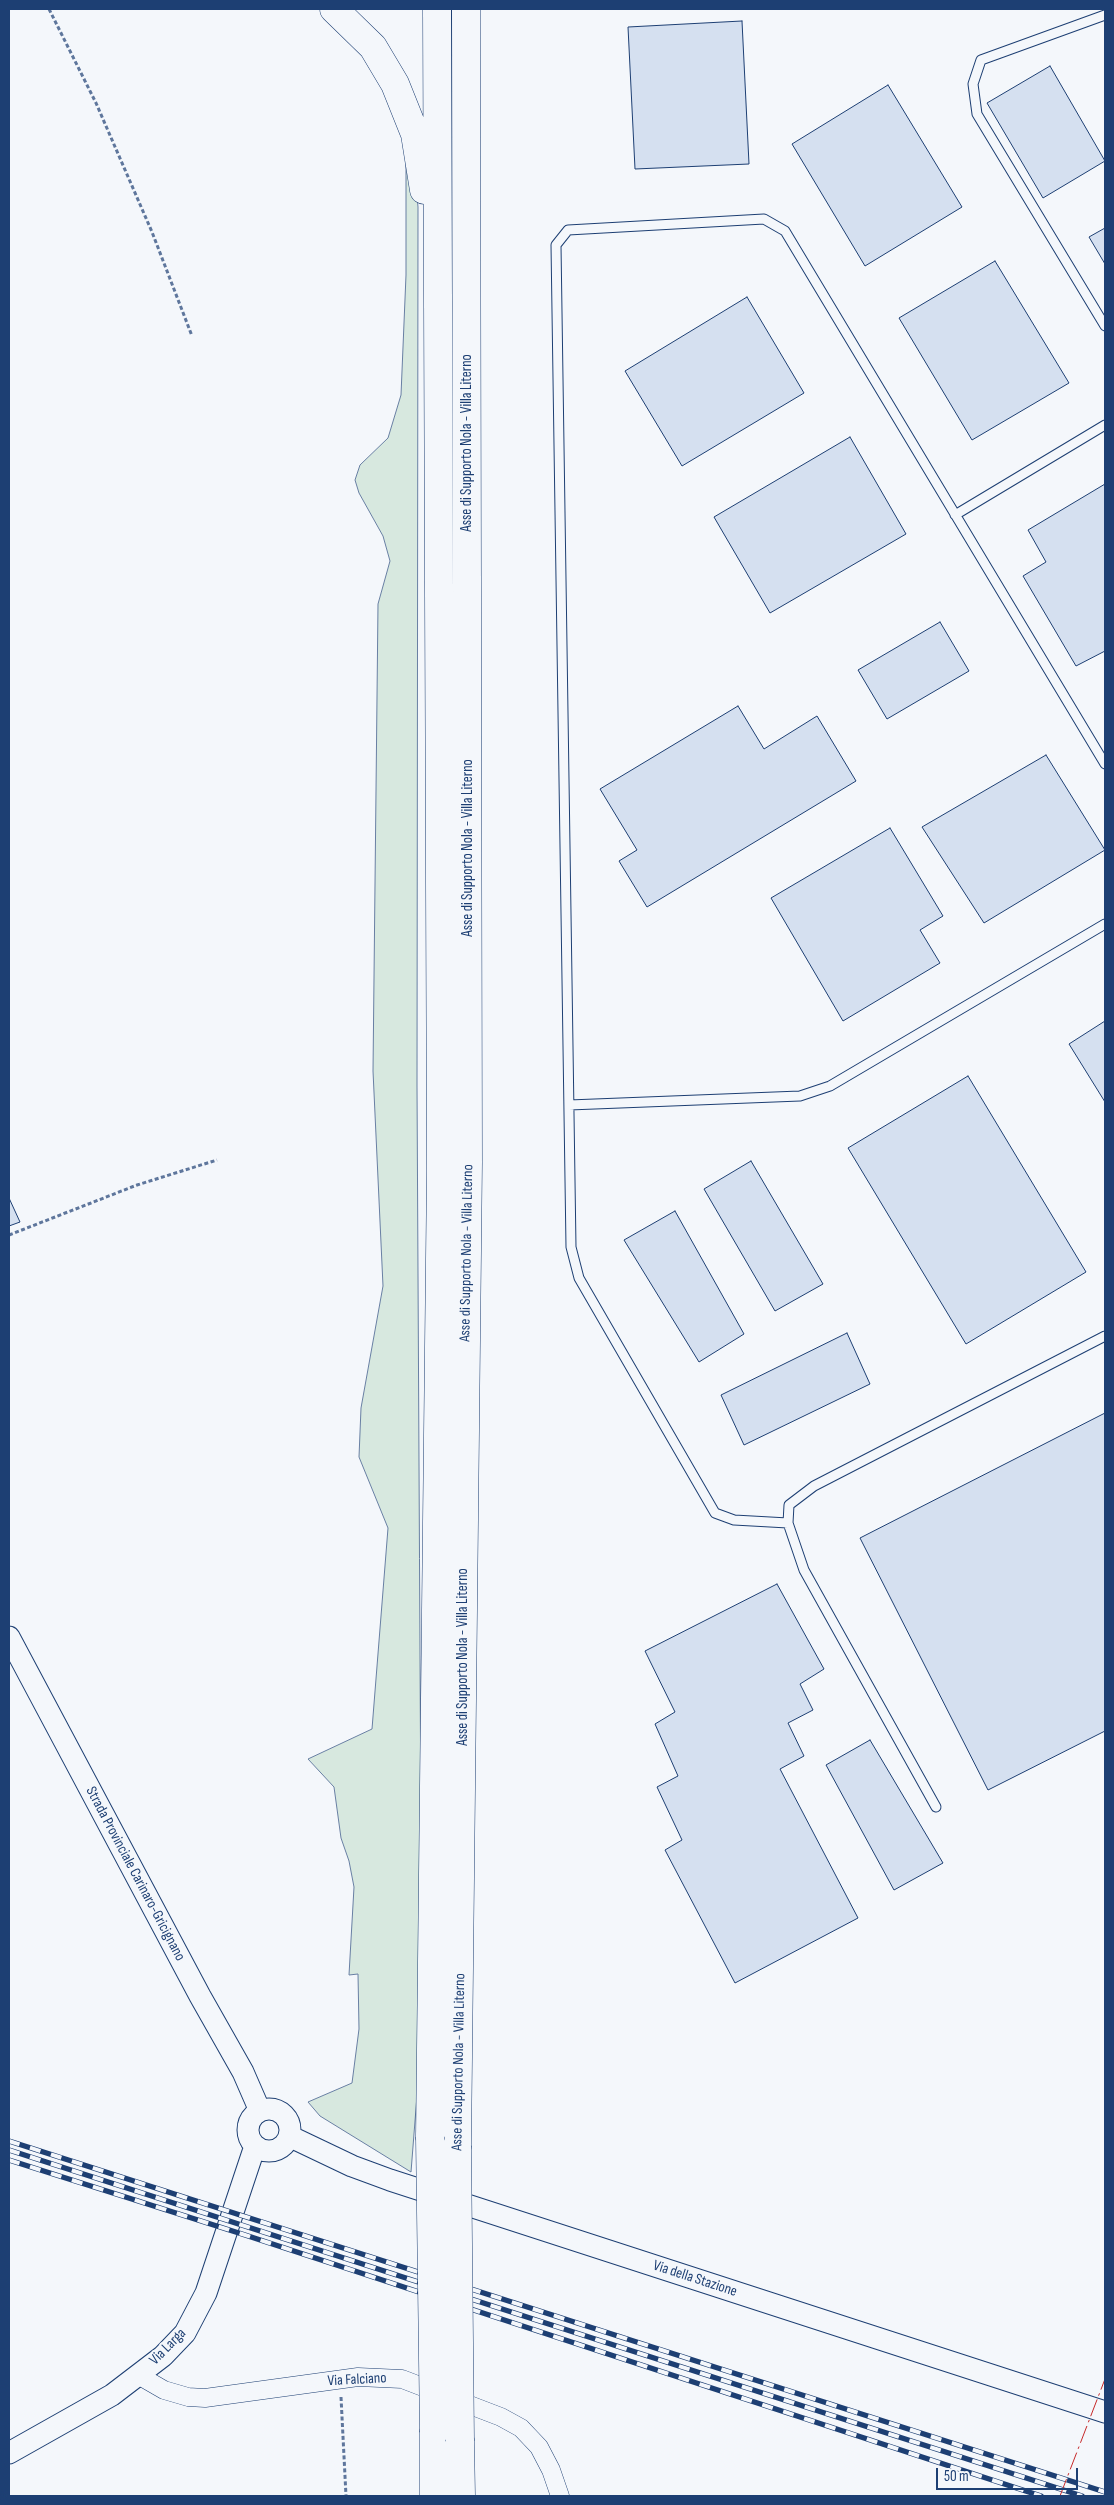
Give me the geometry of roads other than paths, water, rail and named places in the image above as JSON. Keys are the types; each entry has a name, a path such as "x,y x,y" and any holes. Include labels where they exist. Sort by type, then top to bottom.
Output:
{"highway":[{"path":"334,9 372,47 395,84 415,134 438,277"},
{"name":"Asse di Supporto Nola - Villa Literno","path":"434,2496 430,2137 441,1171 437,9"},
{"name":"Asse di Supporto Nola - Villa Literno","path":"461,2496 457,2146 468,1162 466,9"},
{"path":"466,127 473,9"}],"street":[{"name":"Strada Provinciale Carinaro-Gricignano","path":"9,1637 243,2072 260,2111"},
{"path":"273,2109 280,2112 289,2122 290,2136 282,2147 275,2150 261,2150 251,2141 248,2128 254,2115 260,2111 273,2109"},
{"name":"Via della Stazione","path":"290,2136 352,2166 390,2180 1105,2412"},
{"name":"Via Larga","path":"9,2453 112,2395 163,2356 185,2333 206,2293 256,2146"},
{"name":"Via Falciano","path":"138,2375 164,2390 188,2397 205,2398 340,2379 367,2377 402,2379 501,2417 521,2428 539,2447 551,2470 560,2496"}],"lane":[{"path":"1105,15 981,60 973,84 978,114 1105,326"},
{"path":"788,1524 734,1520 715,1513 579,1278 571,1247 556,245 568,230 764,218 785,231 1105,764"},
{"path":"956,515 1105,425"},
{"path":"569,1105 800,1096 822,1089 1105,924"},
{"path":"936,1807 804,1570 788,1524 789,1505 814,1486 1105,1336"}],"railway":[{"path":"9,2141 1105,2492"},
{"path":"9,2150 1082,2496"},
{"path":"9,2160 242,2234 1041,2496"}]}
